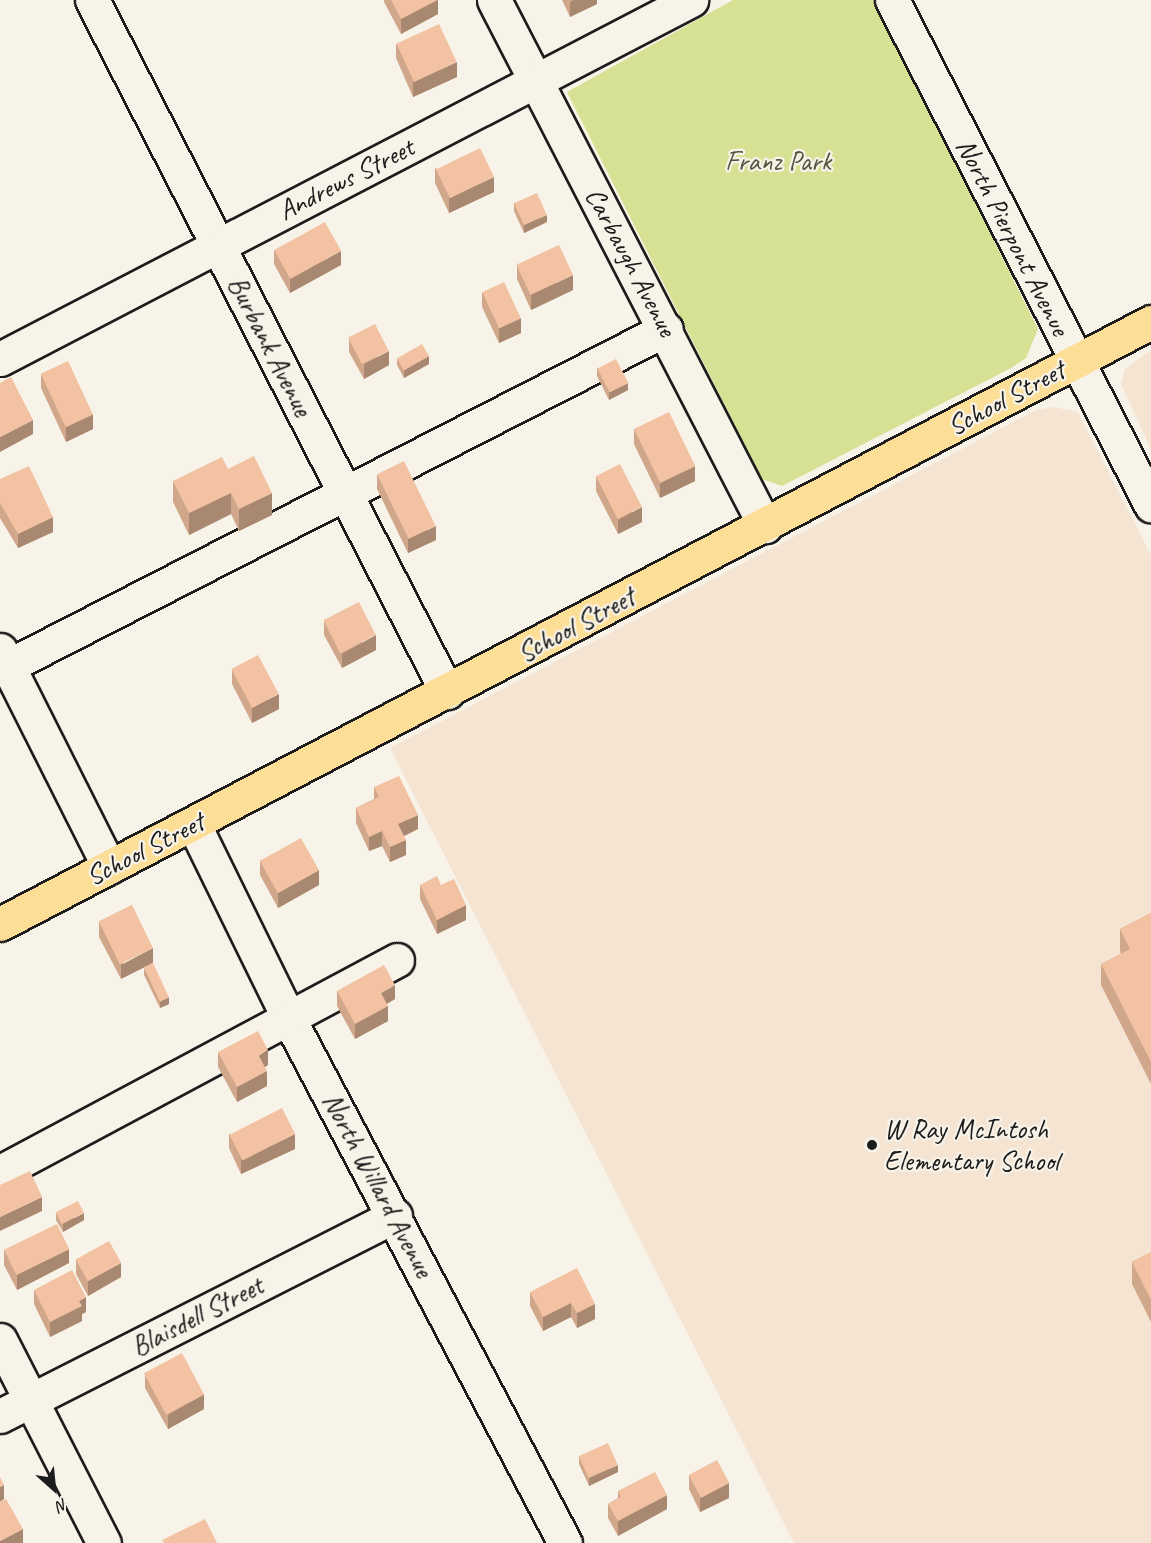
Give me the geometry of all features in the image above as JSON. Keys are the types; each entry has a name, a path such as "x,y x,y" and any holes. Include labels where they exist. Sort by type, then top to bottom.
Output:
{"main road":[{"name":"School Street","path":"0,924 194,825 1151,322"}],"street":[{"name":"Burbank Avenue","path":"92,0 447,692"},
{"name":"Carbaugh Avenue","path":"494,0 666,329 765,526"},
{"name":"Andrews Street","path":"0,359 691,0"},
{"name":"North Pierpont Avenue","path":"892,0 1077,361 1146,485"},
{"path":"109,867 4,658 346,496 666,329"},
{"name":"North Willard Avenue","path":"194,825 289,1019 395,1216 565,1543"},
{"path":"0,1172 397,960"},
{"name":"Blaisdell Street","path":"0,1416 395,1216"},
{"path":"0,1340 104,1543"}],"shaded area":[{"path":"1151,350 1151,450 1121,384 1125,369"},
{"name":"W Ray McIntosh Elementary School","path":"1053,407 1078,412 1151,555 1151,1543 794,1543 390,748 1036,410"}],"green space":[{"name":"Franz Park","path":"733,0 874,0 1038,329 1026,358 1011,368 782,486 762,479 567,92"}],"building":[{"path":"391,0 437,0 401,19"},
{"path":"439,24 457,62 414,82 396,44"},
{"path":"480,148 494,177 450,198 436,169"},
{"path":"537,193 547,215 524,225 514,203"},
{"path":"325,222 341,251 290,279 274,250"},
{"path":"559,245 573,275 530,295 516,265"},
{"path":"504,282 521,318 499,328 482,292"},
{"path":"375,324 389,351 362,364 348,338"},
{"path":"422,344 429,356 404,371 397,358"},
{"path":"616,359 628,383 610,393 597,369"},
{"path":"68,361 93,414 66,427 41,374"},
{"path":"11,377 33,420 0,437 0,383"},
{"path":"669,412 695,466 660,483 634,429"},
{"path":"254,456 272,493 239,509 231,493 189,513 173,481 222,457 228,469"},
{"path":"404,461 436,526 409,539 377,474"},
{"path":"620,464 642,507 618,519 596,476"},
{"path":"29,466 53,517 18,534 0,503 0,479"},
{"path":"359,602 376,635 340,653 323,620"},
{"path":"258,655 279,694 252,708 232,669"},
{"path":"399,776 418,815 398,824 406,840 390,847 382,831 369,837 356,808 379,797 374,787"},
{"path":"301,838 319,870 278,893 260,861"},
{"path":"437,876 441,885 454,879 466,905 437,920 420,885"},
{"path":"132,905 153,948 120,964 99,921"},
{"path":"1151,913 1151,1062 1101,964 1130,949 1120,929"},
{"path":"153,963 169,997 160,1002 144,967"},
{"path":"384,965 395,985 381,993 388,1006 355,1024 337,991"},
{"path":"258,1031 268,1050 259,1056 267,1071 237,1087 218,1052"},
{"path":"282,1108 295,1134 243,1161 229,1135"},
{"path":"30,1171 42,1197 0,1217 0,1185"},
{"path":"78,1201 84,1213 62,1224 56,1212"},
{"path":"57,1224 69,1249 16,1275 4,1250"},
{"path":"109,1241 121,1263 88,1281 76,1259"},
{"path":"1151,1252 1151,1300 1132,1262"},
{"path":"577,1268 595,1304 577,1313 571,1303 543,1317 530,1292"},
{"path":"72,1270 86,1297 79,1301 82,1306 50,1322 34,1290"},
{"path":"182,1353 204,1394 166,1415 144,1373"},
{"path":"608,1443 618,1465 589,1478 579,1456"},
{"path":"717,1460 729,1483 701,1498 689,1475"},
{"path":"655,1472 667,1495 618,1521 608,1504 621,1497 618,1491"},
{"path":"6,1499 23,1529 0,1541 0,1502"},
{"path":"205,1519 217,1543 164,1543 162,1540"}],"place":[{"name":"W Ray McIntosh Elementary School","path":"872,1145"}]}
